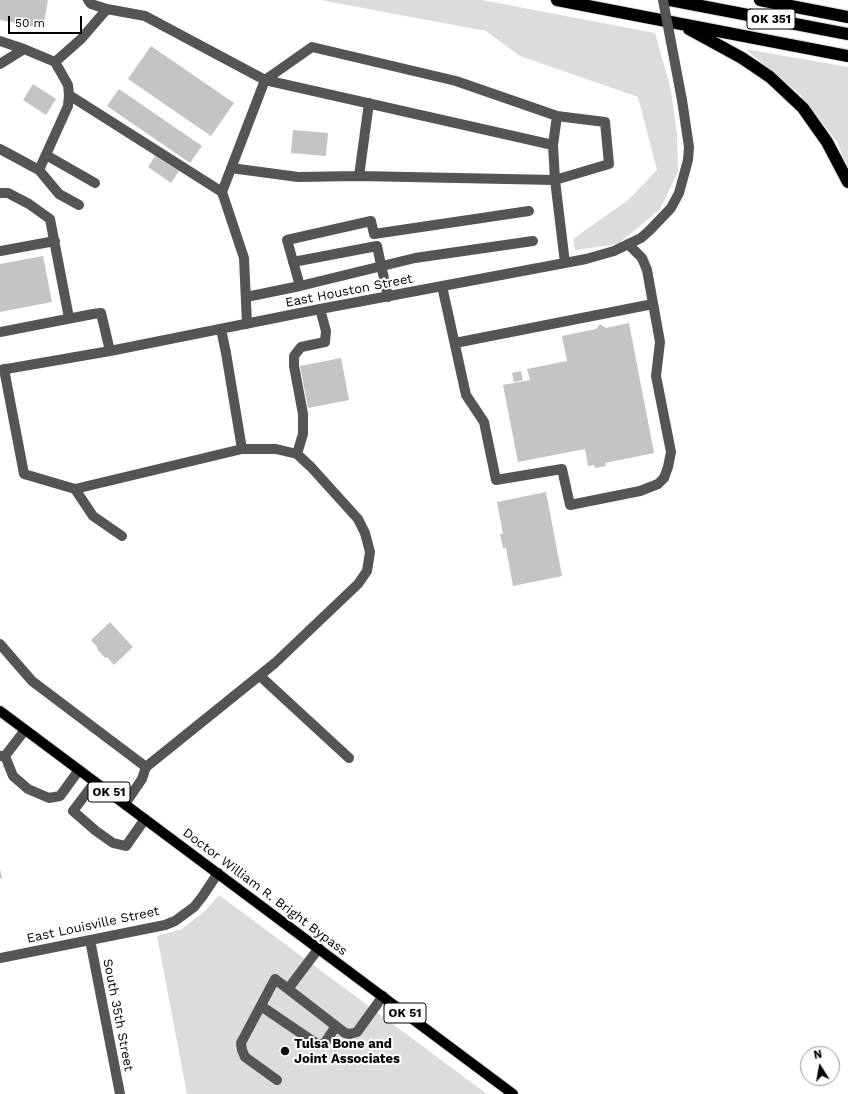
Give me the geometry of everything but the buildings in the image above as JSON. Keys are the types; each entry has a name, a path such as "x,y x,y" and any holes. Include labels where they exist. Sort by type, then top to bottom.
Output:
{"highway":[{"path":"557,0 848,56"},
{"name":"OK 351","path":"670,0 848,34"},
{"name":"OK 351","path":"760,0 848,17"},
{"path":"679,23 742,58 770,77 803,108 827,142 848,182"}],"main road":[{"name":"Doctor William R. Bright Bypass","path":"0,710 513,1094"}],"street":[{"path":"88,0 91,4 106,9 145,16 265,80 553,145"},
{"name":"East Houston Street","path":"2,370 110,351 320,309 601,256 614,252 641,238 659,222 671,208 679,193 688,160 688,134 663,0"},
{"path":"55,62 81,39 106,9"},
{"path":"0,41 55,62 68,85 68,106 39,170"},
{"path":"231,168 298,177 359,176 555,180 609,164 605,122 557,116 456,81 312,47 265,80 231,168 222,192 244,258 247,324"},
{"path":"0,64 24,49"},
{"path":"69,95 222,192"},
{"path":"359,176 369,104"},
{"path":"557,116 553,145 555,180 565,263"},
{"path":"0,149 39,170 59,194 79,206"},
{"path":"46,155 95,183"},
{"path":"0,193 8,193 29,204 50,219 69,318"},
{"path":"374,234 529,211"},
{"path":"300,286 287,240 371,221 388,296"},
{"path":"0,251 55,241"},
{"path":"246,296 300,286 415,258 533,241"},
{"path":"442,286 466,395 484,422 496,480 562,469 570,505 640,491 658,484 664,478 671,452 656,376 660,342 647,270 642,258 628,244"},
{"path":"293,262 377,246"},
{"path":"455,343 653,304"},
{"path":"297,454 303,434 303,414 294,366 294,356 301,348 325,342 326,331 320,309"},
{"path":"0,332 101,313 110,351"},
{"path":"221,329 242,449"},
{"path":"2,370 24,474 74,489 242,449 276,449 297,454 312,468 358,520 365,533 370,552 366,571 358,584 275,664 146,767 142,779 125,804"},
{"path":"74,489 93,516 122,536"},
{"path":"0,644 32,681 146,767"},
{"path":"260,676 349,758"},
{"path":"25,730 2,756 13,776 28,789 49,798 60,796 80,770"},
{"path":"95,782 73,811 113,844 126,846 145,818"},
{"name":"East Louisville Street","path":"0,958 150,929 175,921 194,907 218,873"},
{"name":"South 35th Street","path":"90,940 120,1094"},
{"path":"288,989 319,948"},
{"path":"277,1080 245,1057 241,1043 275,979 345,1033 350,1034 357,1032 383,996"},
{"path":"261,1006 317,1044 324,1044 336,1026"}],"shaded area":[{"path":"320,0 482,0 655,33 671,90 677,135 678,172 660,209 618,244 575,250 573,239 628,200 657,170 638,97 520,56 486,31"},
{"path":"745,49 848,67 848,171 838,143 800,94"},
{"path":"219,895 487,1094 187,1094 157,936 182,929 205,911"}],"place":[{"name":"Tulsa Bone and Joint Associates","path":"285,1051"}]}
